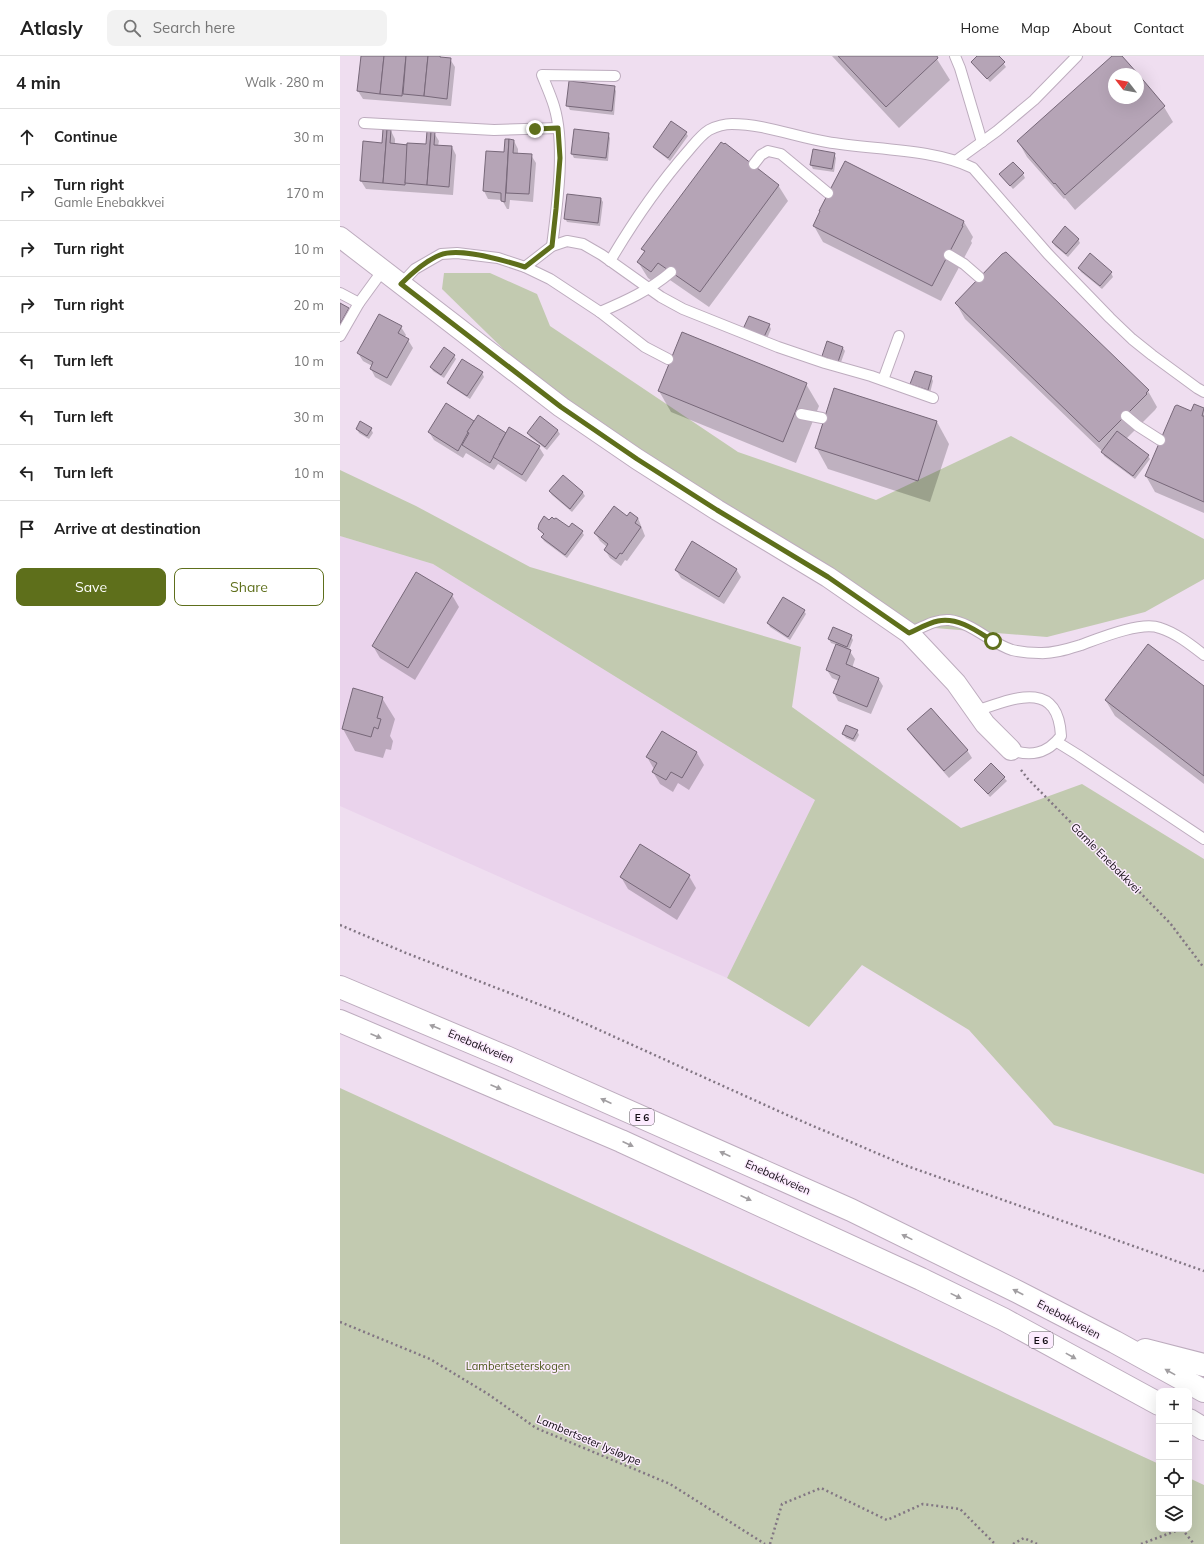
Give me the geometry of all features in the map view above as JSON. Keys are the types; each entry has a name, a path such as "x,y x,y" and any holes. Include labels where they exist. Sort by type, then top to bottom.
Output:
{"highway":[{"name":"Enebakkveien","path":"340,987 506,1057 851,1210 1018,1292 1115,1342 1204,1391"},
{"name":"E 6","path":"340,1021 621,1141 907,1272 1003,1319 1156,1402"},
{"name":"E 6","path":"1115,1342 1204,1365"},
{"path":"1192,1422 1204,1429"}],"street":[{"path":"340,237 561,407 624,451 717,510 828,577 909,633 956,683 985,724 1011,750"}],"lane":[{"path":"955,56 982,142"},
{"path":"956,160 982,142 1034,100 1077,56"},
{"path":"552,246 560,158 558,128 554,107 542,75 615,76"},
{"path":"364,123 494,130 558,128"},
{"path":"610,261 638,216 668,176 698,140 707,131 717,127 731,124 751,126 799,135 826,142 916,153 956,160 973,168 1048,254 1088,297 1127,334 1176,373 1204,392"},
{"path":"754,164 761,155 768,151 775,152 787,159 828,193"},
{"path":"525,267 552,246 567,241 583,244 610,261 648,289 683,309 778,347 883,380 933,398"},
{"path":"401,284 415,269 441,254 457,253 498,258 525,267 550,279 600,312 645,347 668,359"},
{"path":"949,255 964,264 979,277"},
{"path":"340,336 359,303 383,270"},
{"path":"600,312 630,299 648,289 671,272"},
{"path":"340,293 359,303"},
{"path":"883,380 899,336"},
{"path":"801,414 822,418"},
{"path":"1126,416 1138,426 1160,440"},
{"path":"909,633 937,621 948,620 958,622 976,630 1011,650 1045,653 1062,650 1145,626 1160,627 1204,655"},
{"path":"976,711 1013,699 1029,697 1042,699 1055,708 1060,722 1061,736 1057,742 1047,749 1033,754 1011,750"},
{"path":"1057,742 1085,759 1204,839"}],"path":[{"name":"Gamle Enebakkvei","path":"1011,750 1011,758 1028,779 1170,923 1204,968"},
{"path":"340,925 406,953 564,1014 785,1114 907,1166 1204,1271"},
{"name":"Lambertseter lysløype","path":"340,1322 430,1359 488,1394 536,1428 670,1484 765,1544"},
{"path":"770,1544 782,1504 821,1488 887,1520 923,1504 960,1510 995,1544"},
{"path":"1141,1544 1173,1532"},
{"path":"1184,1532 1194,1544"},
{"path":"1013,1544 1024,1538 1037,1544"}],"shaded area":[{"path":"340,536 433,564 815,800 727,978 340,806"}],"green space":[{"path":"444,273 490,273 537,294 550,326 738,452 876,500 1011,436 1204,539 1204,579 1145,612 1047,637 910,626 534,379 442,289"},
{"path":"340,470 416,506 530,567 801,647 792,707 961,828 1082,784 1204,859 1204,1174 1054,1125 969,1030 862,965 809,1027 727,978 815,800 433,564 340,536"},
{"name":"Lambertseterskogen","path":"340,1088 1156,1463 1156,1532 1192,1532 1192,1479 1204,1485 1204,1544 340,1544"}],"building":[{"path":"361,56 384,56 380,94 357,91"},
{"path":"384,56 406,56 402,96 380,94"},
{"path":"406,56 428,56 424,96 403,94"},
{"path":"428,56 451,58 447,99 424,96"},
{"path":"838,56 937,56 938,58 886,107"},
{"path":"977,56 999,56 1005,62 987,79 971,62"},
{"path":"1112,56 1122,56 1133,68 1108,68 1108,104 1144,104 1144,81 1165,106 1065,195 1017,141"},
{"path":"569,81 615,86 612,111 566,106"},
{"path":"671,121 687,132 668,158 653,147"},
{"path":"383,129 387,130 383,183 360,181 363,141 382,143"},
{"path":"574,129 609,133 606,158 571,154"},
{"path":"387,130 391,130 390,143 408,145 405,185 383,183"},
{"path":"427,131 431,132 427,185 405,183 407,143 426,144"},
{"path":"431,132 435,132 434,145 452,146 449,187 427,185"},
{"path":"505,139 509,139 505,202 501,201 501,193 483,191 486,151 504,152"},
{"path":"509,139 514,140 513,153 532,154 529,194 506,193"},
{"path":"721,142 724,144 725,143 779,185 700,292 658,263 651,272 637,262 645,251 641,249"},
{"path":"813,149 835,153 832,169 810,165"},
{"path":"845,161 964,221 963,226 932,286 813,226 819,211"},
{"path":"1013,162 1024,173 1010,186 999,174"},
{"path":"567,194 601,198 598,223 564,219"},
{"path":"1065,226 1079,239 1066,254 1052,242"},
{"path":"1006,252 1149,390 1146,393 1147,394 1099,442 955,303 1002,254"},
{"path":"1090,253 1112,272 1100,286 1078,268"},
{"path":"340,303 349,308 340,324"},
{"path":"379,314 402,326 398,333 409,339 387,378 370,369 373,362 357,353"},
{"path":"749,316 770,324 764,337 743,329"},
{"path":"682,332 807,383 783,442 658,391"},
{"path":"827,341 843,347 838,362 822,356"},
{"path":"444,347 455,355 441,375 430,367"},
{"path":"462,359 483,372 467,396 447,383"},
{"path":"915,371 932,376 928,390 910,384"},
{"path":"834,388 937,421 918,481 815,448"},
{"path":"446,403 474,421 458,451 428,432"},
{"path":"1194,404 1204,408 1202,416 1204,416 1204,502 1145,476 1175,406 1177,405 1191,411"},
{"path":"478,415 506,433 490,463 462,445 469,433 467,432"},
{"path":"540,416 558,430 545,447 527,433"},
{"path":"360,421 372,428 367,436 356,429"},
{"path":"509,427 540,446 522,475 493,457"},
{"path":"1117,431 1149,455 1133,476 1101,452"},
{"path":"563,475 583,492 570,509 549,491"},
{"path":"614,506 627,516 630,512 638,518 635,523 641,527 622,554 620,553 616,559 604,550 608,544 594,533"},
{"path":"544,516 549,520 552,517 554,519 556,518 569,527 572,523 583,531 565,555 541,537 544,534 538,529"},
{"path":"692,541 737,569 719,597 675,570"},
{"path":"416,572 453,594 408,668 372,646"},
{"path":"783,597 805,610 788,637 767,623"},
{"path":"833,627 852,635 847,647 828,639"},
{"path":"836,644 851,650 846,664 879,678 867,707 833,693 840,676 826,670"},
{"path":"1148,644 1204,686 1204,776 1105,700"},
{"path":"353,688 383,697 377,718 381,719 378,729 374,727 371,737 342,729"},
{"path":"931,708 968,750 944,771 907,729"},
{"path":"846,725 858,730 853,739 842,734"},
{"path":"662,731 697,752 682,778 671,772 666,780 652,772 657,763 646,757"},
{"path":"991,763 1005,777 988,794 974,780"},
{"path":"640,844 690,875 670,908 620,877"}],"route":[{"path":"535,129 558,128 560,158 552,246 525,267 498,258 457,253 441,254 415,269 401,284 561,407 637,459 717,510 828,577 909,633 937,621 948,620 958,622 976,630 993,641"}]}
